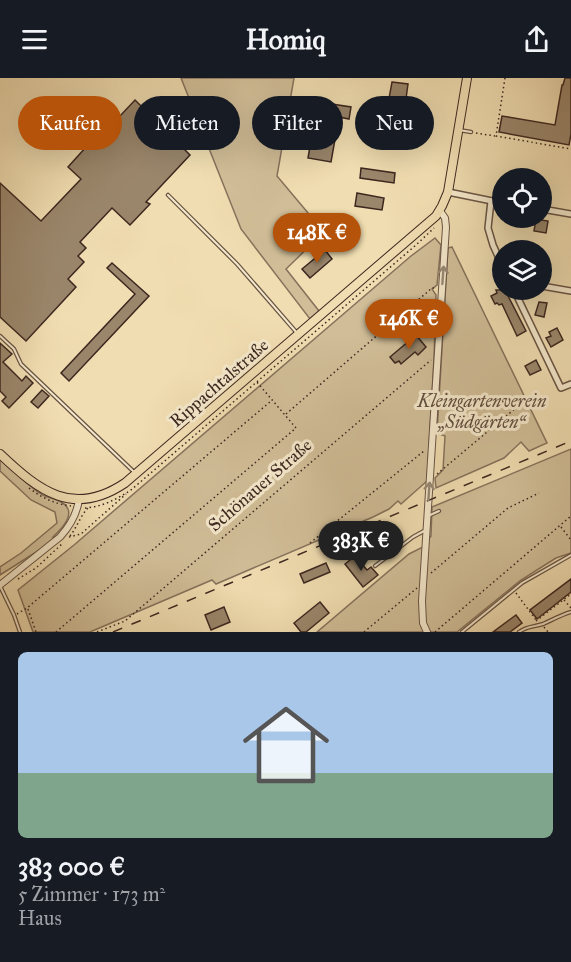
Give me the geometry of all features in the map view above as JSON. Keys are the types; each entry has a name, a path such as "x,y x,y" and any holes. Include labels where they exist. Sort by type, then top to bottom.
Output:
{"main road":[{"path":"440,211 448,192 467,78"},
{"name":"Rippachtalstraße","path":"0,454 38,487 64,498 94,498 114,490 136,474 299,335 440,211"}],"street":[{"path":"448,192 491,201 488,228 493,240"},
{"path":"428,632 422,616 423,582 446,227 445,218 440,211"},
{"path":"552,211 571,214"},
{"path":"552,288 571,291"},
{"path":"519,300 561,388 571,384"},
{"path":"0,586 64,532 74,517 80,499"}],"lane":[{"path":"458,130 471,132"},
{"path":"168,195 237,264 299,335"},
{"path":"0,336 14,348 21,364 136,474"},
{"path":"428,516 439,511"},
{"path":"375,566 427,529"},
{"path":"462,632 522,583 571,555"},
{"path":"0,586 20,632"},
{"path":"519,632 525,627 541,625 571,610"}],"path":[{"path":"496,136 505,78"},
{"path":"471,132 571,149"},
{"path":"285,414 432,288 442,286"},
{"name":"Schönauer Straße","path":"97,632 125,621 438,353"},
{"path":"56,632 296,428 256,381"},
{"path":"14,615 27,608 272,399"},
{"path":"430,480 517,407"},
{"path":"310,543 432,445"},
{"path":"88,508 69,537 81,534 131,490"},
{"path":"364,632 508,508 539,493"},
{"path":"435,632 571,516"},
{"path":"560,526 571,540"},
{"path":"18,579 36,568 62,544"},
{"path":"513,590 536,621 548,632"},
{"path":"536,621 571,594"},
{"path":"564,600 571,610"},
{"path":"27,608 36,632"}],"green space":[{"path":"181,78 294,78 291,96 252,96 252,150 282,150 277,176 324,232 286,269 319,311 310,319 241,229 210,150 240,150 240,96 188,96"},
{"path":"435,238 441,245 437,285 432,289 436,295 427,481 401,504 398,501 389,509 373,517 216,584 212,580 90,632 33,632 18,590"},
{"name":"Kleingartenverein „Südgärten“","path":"452,247 547,443 529,451 521,442 504,458 436,488 435,478 443,470 445,436 437,433 448,248"},
{"path":"571,449 571,553 556,558 521,580 457,632 317,632 409,554 423,547 431,536 432,507"},
{"path":"0,457 37,491 64,504 69,513 64,524 53,537 60,537 0,575 0,567 57,523 55,512 31,500 0,471"}],"building":[{"path":"565,78 571,78 569,145 499,132 502,116 555,125"},
{"path":"392,82 408,84 406,96 389,96"},
{"path":"134,101 134,150 185,150 190,155 146,202 150,204 130,225 112,208 80,242 86,248 78,256 84,262 68,279 76,287 26,341 0,317 0,183 41,221 81,179 68,167 83,150 122,150 122,114"},
{"path":"343,106 351,107 349,119 343,118"},
{"path":"309,150 333,150 331,162 308,158"},
{"path":"361,168 395,173 394,183 360,178"},
{"path":"357,193 384,198 382,210 355,206"},
{"path":"534,228 547,228 546,233 534,231"},
{"path":"325,250 332,259 310,278 302,269"},
{"path":"112,263 149,296 69,381 61,373 135,294 107,268"},
{"path":"493,300 510,300 526,331 517,336 502,304 495,304"},
{"path":"539,302 547,303 544,317 535,315"},
{"path":"557,328 563,340 551,347 546,338 551,336 549,332"},
{"path":"416,335 426,347 418,355 415,352 401,364 399,361 395,363 390,357"},
{"path":"0,343 12,354 3,362 22,381 26,376 33,383 9,408 2,401 6,397 0,391"},
{"path":"536,360 541,370 530,375 525,366"},
{"path":"42,390 49,396 38,408 31,402"},
{"path":"355,556 367,570 371,567 378,575 363,587 345,564"},
{"path":"326,563 330,572 304,583 300,574"},
{"path":"571,579 571,592 537,619 530,610"},
{"path":"320,602 329,613 306,632 301,632 294,623"},
{"path":"224,607 230,622 211,630 205,615"},
{"path":"516,615 522,623 510,632 493,632"}],"railway":[{"path":"113,632 571,441"}]}
